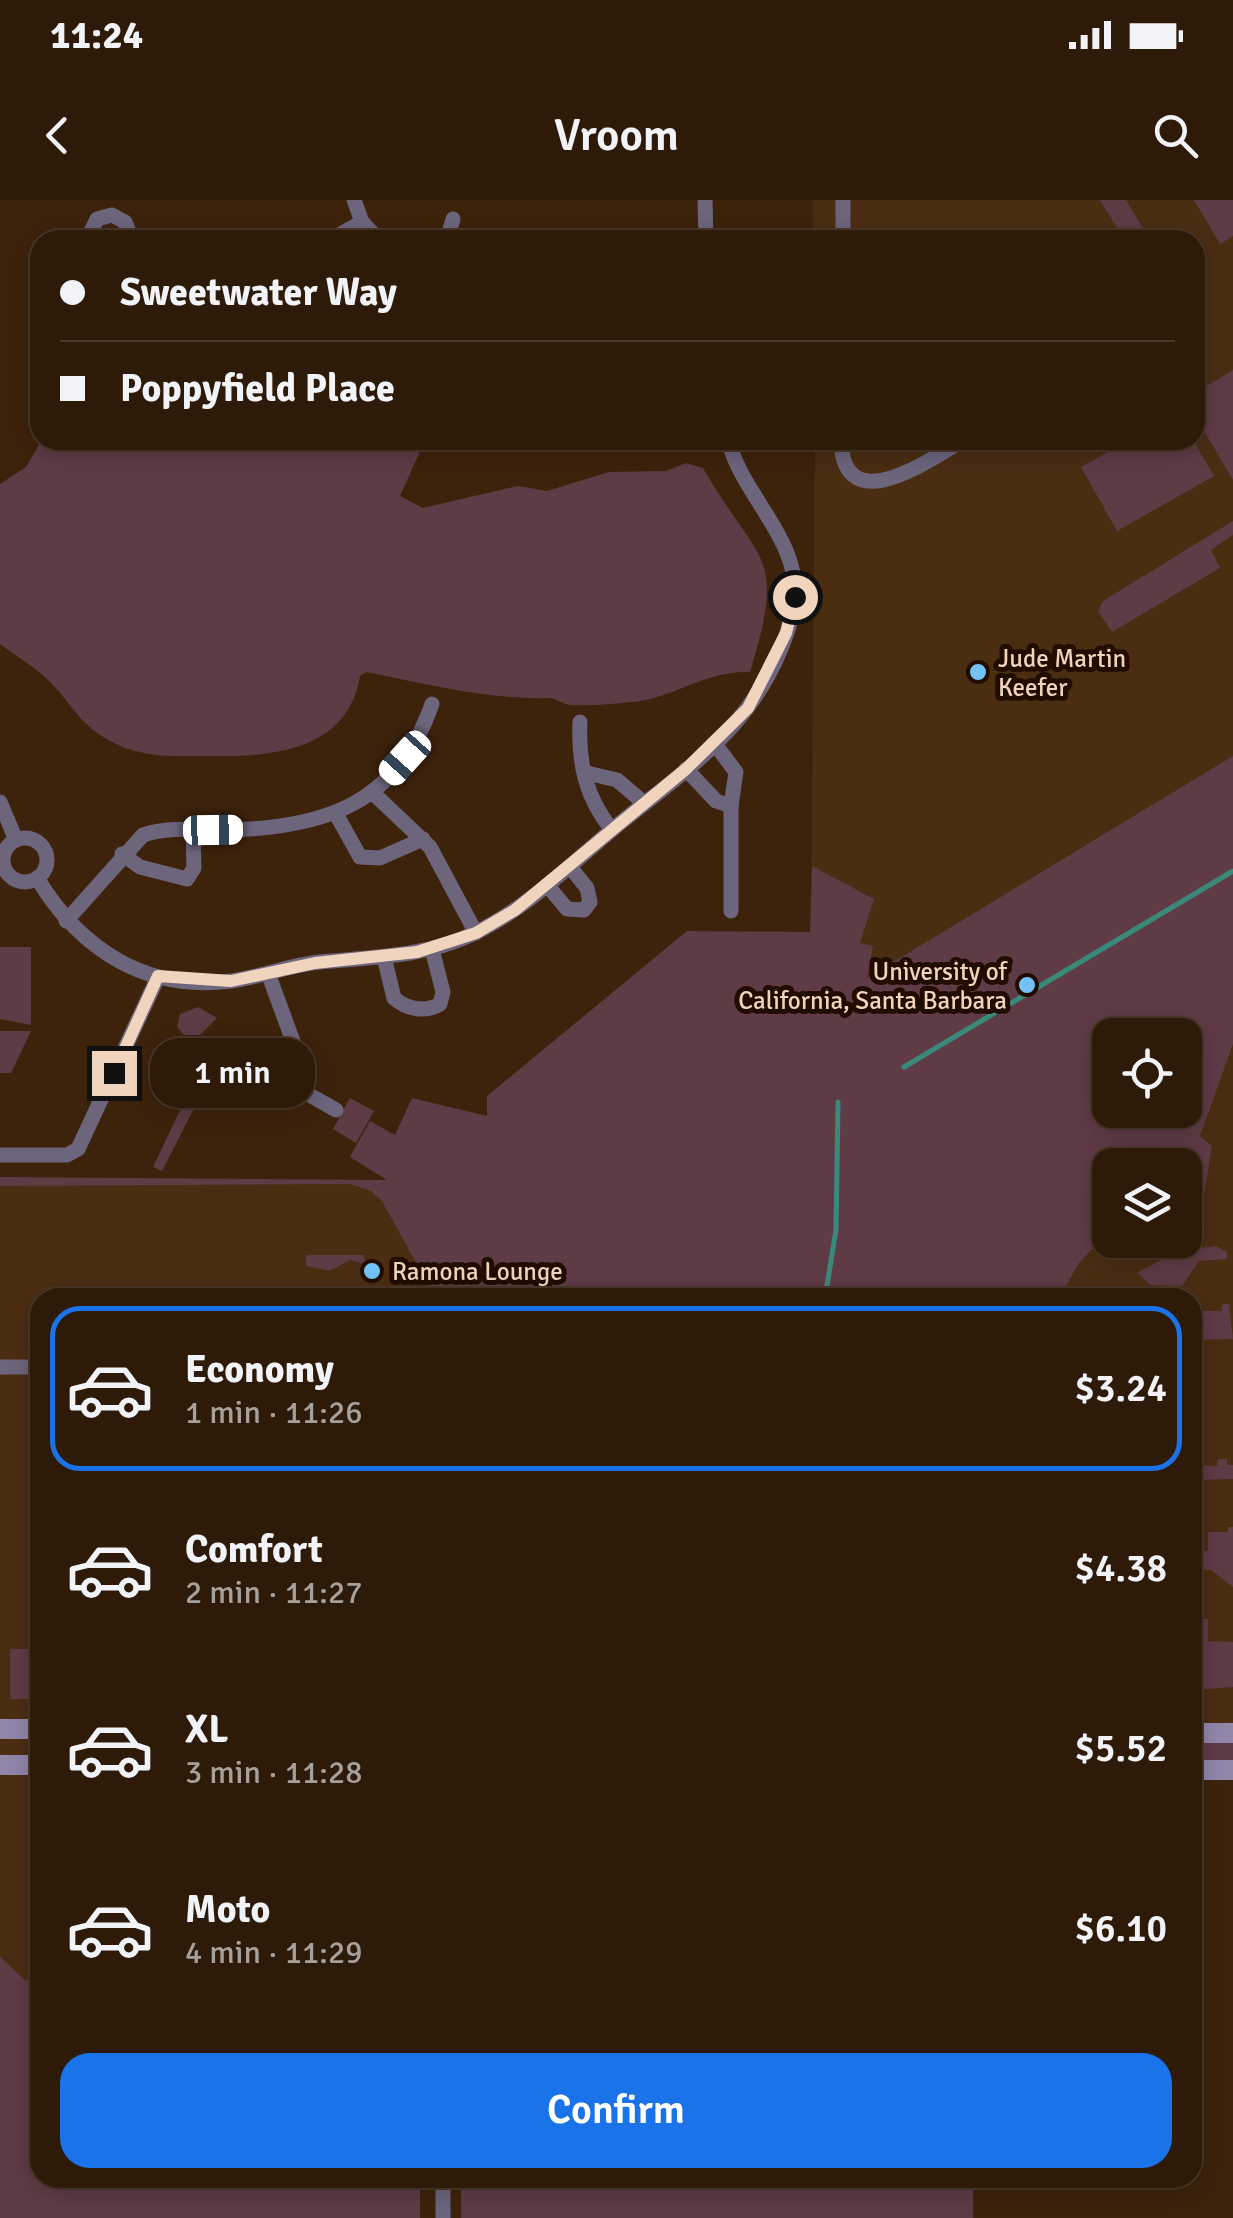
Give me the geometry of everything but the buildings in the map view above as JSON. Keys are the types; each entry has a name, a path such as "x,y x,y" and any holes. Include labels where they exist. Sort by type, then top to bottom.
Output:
{"main road":[{"path":"0,1729 30,1729"},
{"path":"1202,1733 1233,1733"},
{"path":"0,1765 30,1766"},
{"path":"1202,1770 1233,1770"}],"street":[{"path":"354,200 362,222 370,230"},
{"path":"706,200 706,230"},
{"path":"842,200 842,230"},
{"path":"90,230 113,207 129,230"},
{"path":"450,230 453,219"},
{"path":"348,230 362,222"},
{"path":"37,878 66,921 86,942 158,976 212,982 304,964 432,949 476,933 570,867 715,744 763,684 791,621 795,587 786,548 739,476 731,450"},
{"path":"842,450 856,474 874,482 895,480 946,450"},
{"path":"66,921 136,838 149,832 291,827 336,814 373,793 416,743 432,704"},
{"path":"580,722 579,751 587,789 612,830"},
{"path":"715,744 736,772 731,806 731,911"},
{"path":"686,769 716,800 731,806"},
{"path":"586,773 616,780 644,803"},
{"path":"373,793 423,839 476,933"},
{"path":"0,802 16,840"},
{"path":"336,814 360,857 380,858 423,839"},
{"path":"122,854 140,867 187,879 194,868 193,830"},
{"path":"30,838 46,850 47,864 37,878 19,881 2,865 6,850 16,840 30,838"},
{"path":"547,885 567,909 584,910 590,892 570,867"},
{"path":"384,957 394,998 409,1008 431,1009 440,1004 444,992 432,949"},
{"path":"268,973 294,1044 283,1080"},
{"path":"0,1155 67,1155 78,1149 158,976"},
{"path":"236,1054 336,1110"},
{"path":"0,1367 30,1367"},
{"path":"443,2188 443,2218"}],"shaded area":[{"name":"University of California, Santa Barbara","path":"813,200 1233,200 1233,1737 1202,1737 1202,1288 30,1288 30,1978 0,1997 0,1182 449,1180 811,932 815,450 1205,450 1205,230 813,230"},
{"path":"1100,200 1126,200 1144,230 1118,230"},
{"path":"1194,200 1233,200 1233,236 1220,244"},
{"path":"1233,370 1233,480 1205,433 1205,387"},
{"path":"36,450 421,450 400,496 423,508 518,486 547,491 609,472 666,471 686,463 703,468 762,561 766,603 761,632 750,672 719,675 647,699 577,705 552,698 458,690 366,672 360,676 352,702 339,721 302,745 255,755 138,752 95,731 49,681 0,644 0,484 26,467"},
{"path":"1112,450 1199,450 1214,476 1117,531 1081,467"},
{"path":"1233,521 1233,535 1211,550 1220,568 1112,632 1098,611 1103,601"},
{"path":"1233,756 1233,1044 1200,1136 1212,1146 1204,1195 1202,1148 1092,1148 1092,1249 1065,1288 430,1288 382,1201 371,1191 351,1184 0,1186 0,1177 387,1180 350,1157 370,1121 395,1135 412,1098 487,1116 487,1096 687,931 810,932 812,866 874,899 860,943 873,946 867,978"},
{"path":"0,947 31,947 31,1025 0,1019"},
{"path":"198,1007 217,1018 200,1035 184,1035 177,1027 180,1014"},
{"path":"0,1031 31,1031 11,1073 0,1073"},
{"path":"213,1041 225,1048 162,1171 153,1167"},
{"path":"350,1098 374,1111 356,1143 333,1129"},
{"path":"1216,1246 1227,1252 1227,1259 1199,1261 1182,1286 1150,1285 1137,1273 1165,1258 1202,1258 1202,1248"},
{"path":"306,1255 364,1255 365,1264 350,1260 330,1271 306,1266"},
{"path":"1222,1304 1229,1304 1233,1339 1202,1340 1202,1311 1222,1311"},
{"path":"1218,1459 1227,1459 1227,1465 1233,1465 1233,1479 1202,1480 1202,1465 1217,1466"},
{"path":"1228,1527 1233,1527 1233,1587 1211,1570 1202,1570 1202,1551 1208,1551 1208,1532 1228,1532"},
{"path":"1202,1619 1208,1619 1208,1641 1233,1642 1233,1687 1202,1689"},
{"path":"10,1649 30,1649 30,1699 10,1699"},
{"path":"1202,1743 1233,1743 1233,1762 1202,1761"},
{"path":"0,1957 26,1981 30,1978 30,2188 420,2188 420,2218 0,2218"},
{"path":"461,2188 973,2188 973,2218 461,2218"}],"waterway":[{"path":"904,1067 1233,871"},
{"path":"827,1288 836,1230 838,1102"}],"place":[{"name":"Jude Martin Keefer","path":"978,672"},
{"name":"University of California, Santa Barbara","path":"1027,985"},
{"name":"Ramona Lounge","path":"372,1271"}],"route":[{"path":"114,1073 158,976 178,981 231,981 294,966 417,952 476,933 515,910 715,744 748,708 786,633 795,597"}]}
